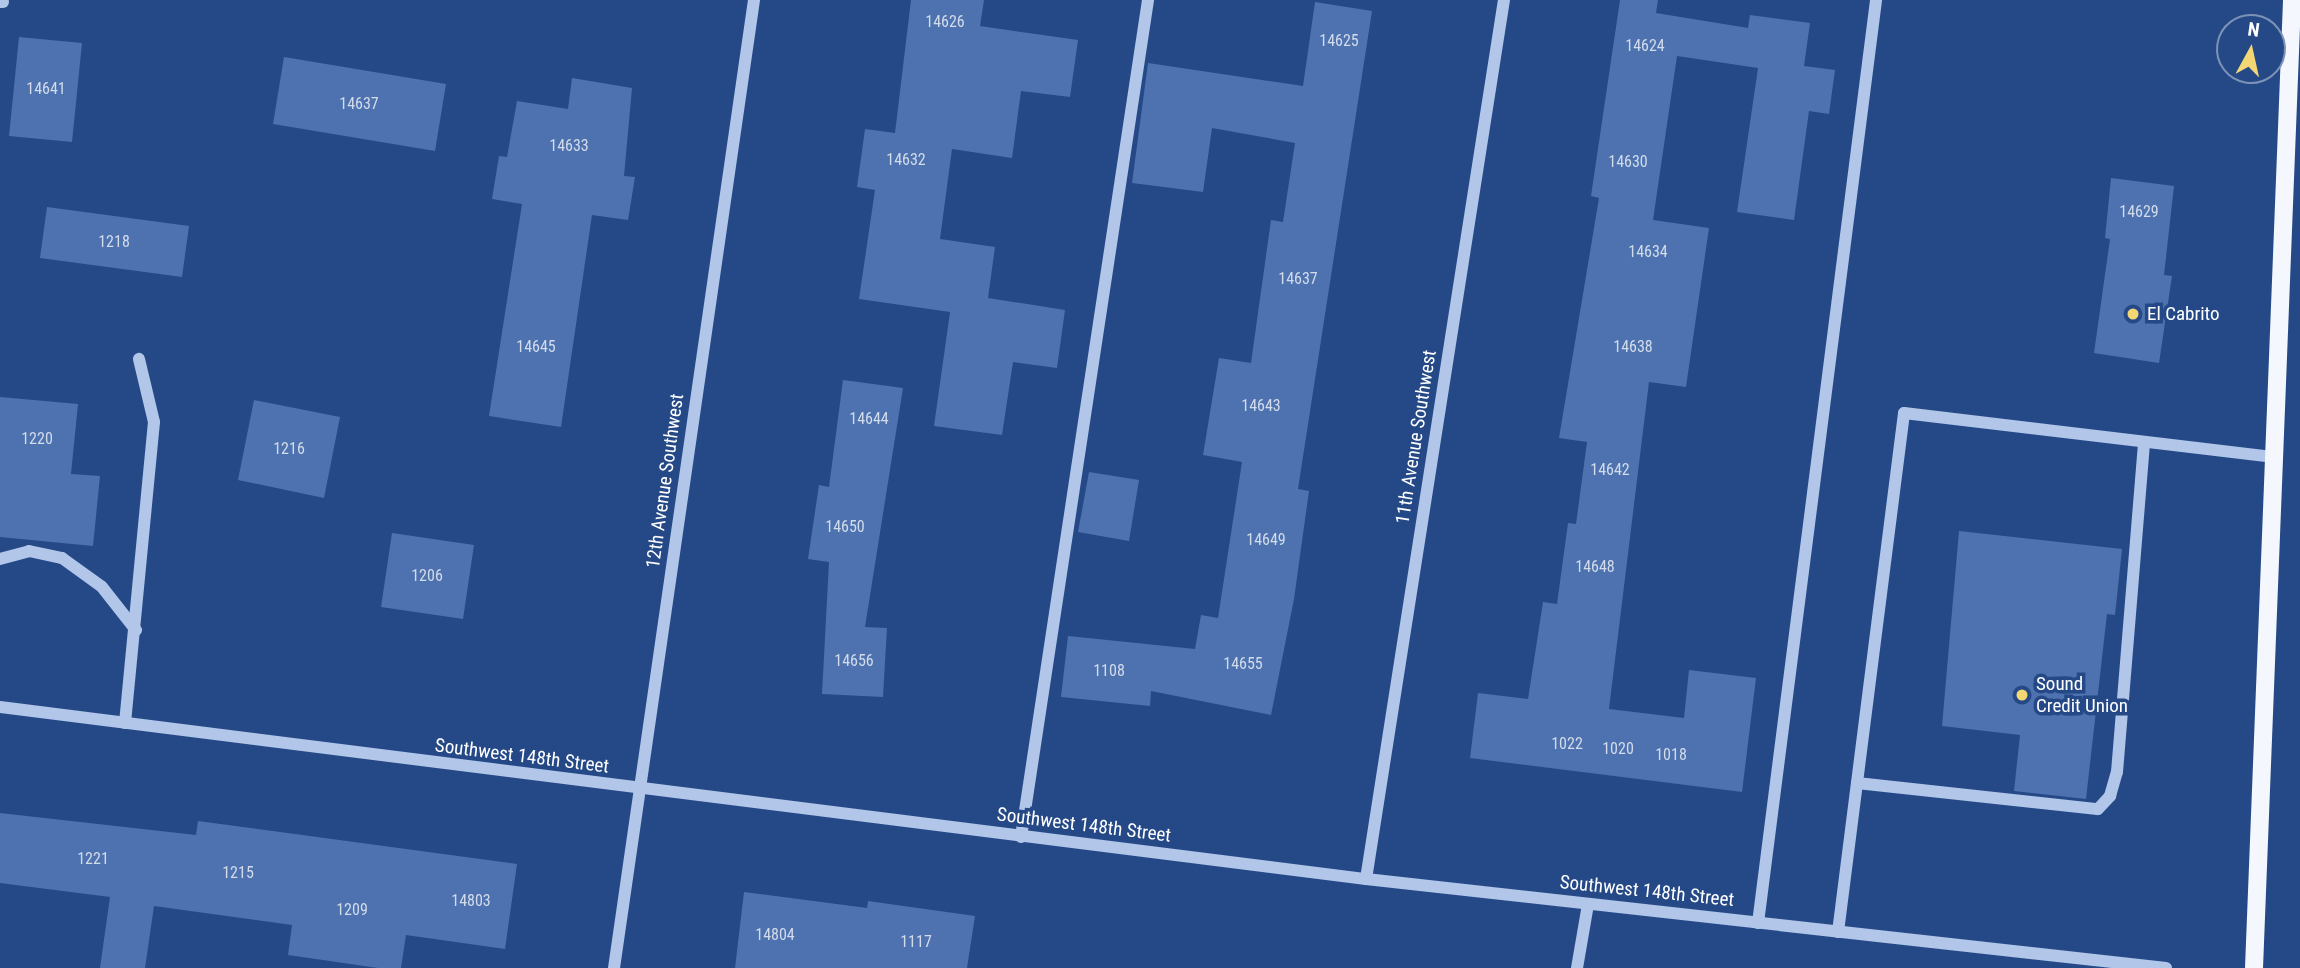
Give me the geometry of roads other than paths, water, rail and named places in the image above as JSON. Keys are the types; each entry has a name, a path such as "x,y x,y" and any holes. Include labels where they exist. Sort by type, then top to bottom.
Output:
{"main road":[{"path":"2254,968 2274,457 2294,101 2292,0"}],"street":[{"name":"12th Avenue Southwest","path":"614,968 754,0"},
{"path":"1021,837 1148,0"},
{"name":"11th Avenue Southwest","path":"1366,879 1504,0"},
{"path":"1758,923 1877,0"},
{"path":"125,723 154,422 139,359"},
{"path":"1839,932 1904,413 2274,457"},
{"path":"1857,783 2098,809 2110,796 2117,772 2144,442"},
{"path":"0,559 29,551 62,558 102,587 135,630"},
{"name":"Southwest 148th Street","path":"0,707 640,791 1366,879 2166,968"},
{"path":"1577,968 1588,904"}],"place":[{"name":"El Cabrito","path":"2133,314"},
{"name":"Sound Credit Union","path":"2022,695"}]}
